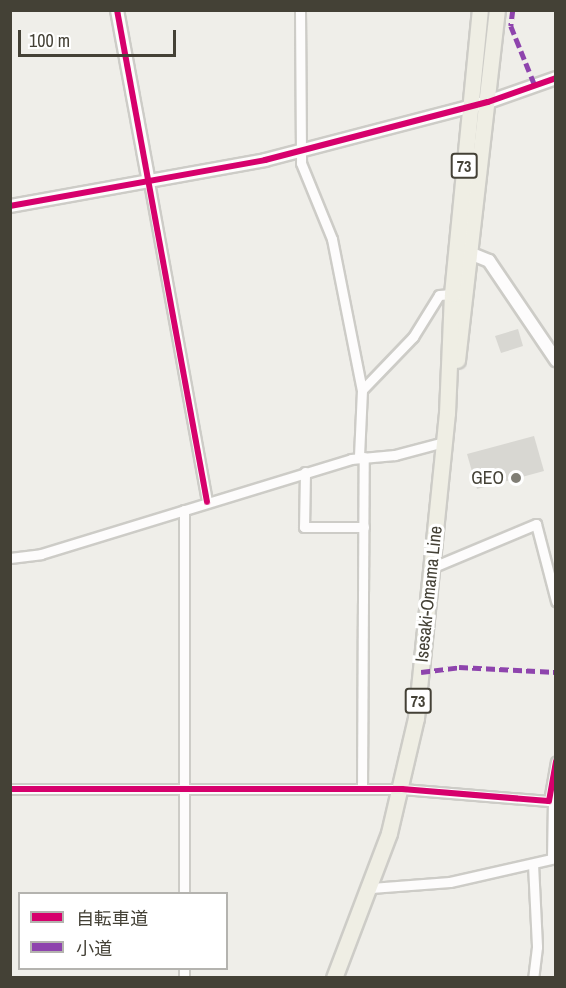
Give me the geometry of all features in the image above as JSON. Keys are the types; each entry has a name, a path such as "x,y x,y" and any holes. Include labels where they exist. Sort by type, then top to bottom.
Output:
{"main road":[{"name":"Isesaki-Omama Line","path":"447,413 452,294 480,10"},
{"name":"Isesaki-Omama Line","path":"334,978 371,888 402,789 416,718 447,413 472,254 497,10"}],"street":[{"path":"117,10 207,502"},
{"path":"300,10 301,151 304,173 332,239 362,390 362,788"},
{"path":"10,206 149,182 301,151 488,102 555,78"},
{"path":"472,254 489,261 555,360"},
{"path":"362,390 413,337 439,295 452,294"},
{"path":"10,558 184,510 362,457 395,455 444,442"},
{"path":"306,472 304,527 363,527"},
{"path":"184,510 182,789 184,892"},
{"path":"432,568 536,524 551,562 555,601"},
{"path":"371,888 450,882 554,858 552,801 555,762"},
{"path":"10,789 362,788 552,801"},
{"path":"533,864 537,947 533,978"}],"building":[{"path":"518,329 523,346 501,353 495,336"},
{"path":"534,436 544,471 477,489 467,454"}],"marked path":[{"path":"513,10 511,26 536,88"},
{"path":"421,672 459,667 556,672"}],"cycle path":[{"path":"117,10 207,502"},
{"path":"10,206 265,160 488,102 556,78"},
{"path":"10,789 402,789 549,801 556,762"}],"place":[{"name":"GEO","path":"516,478"}]}
